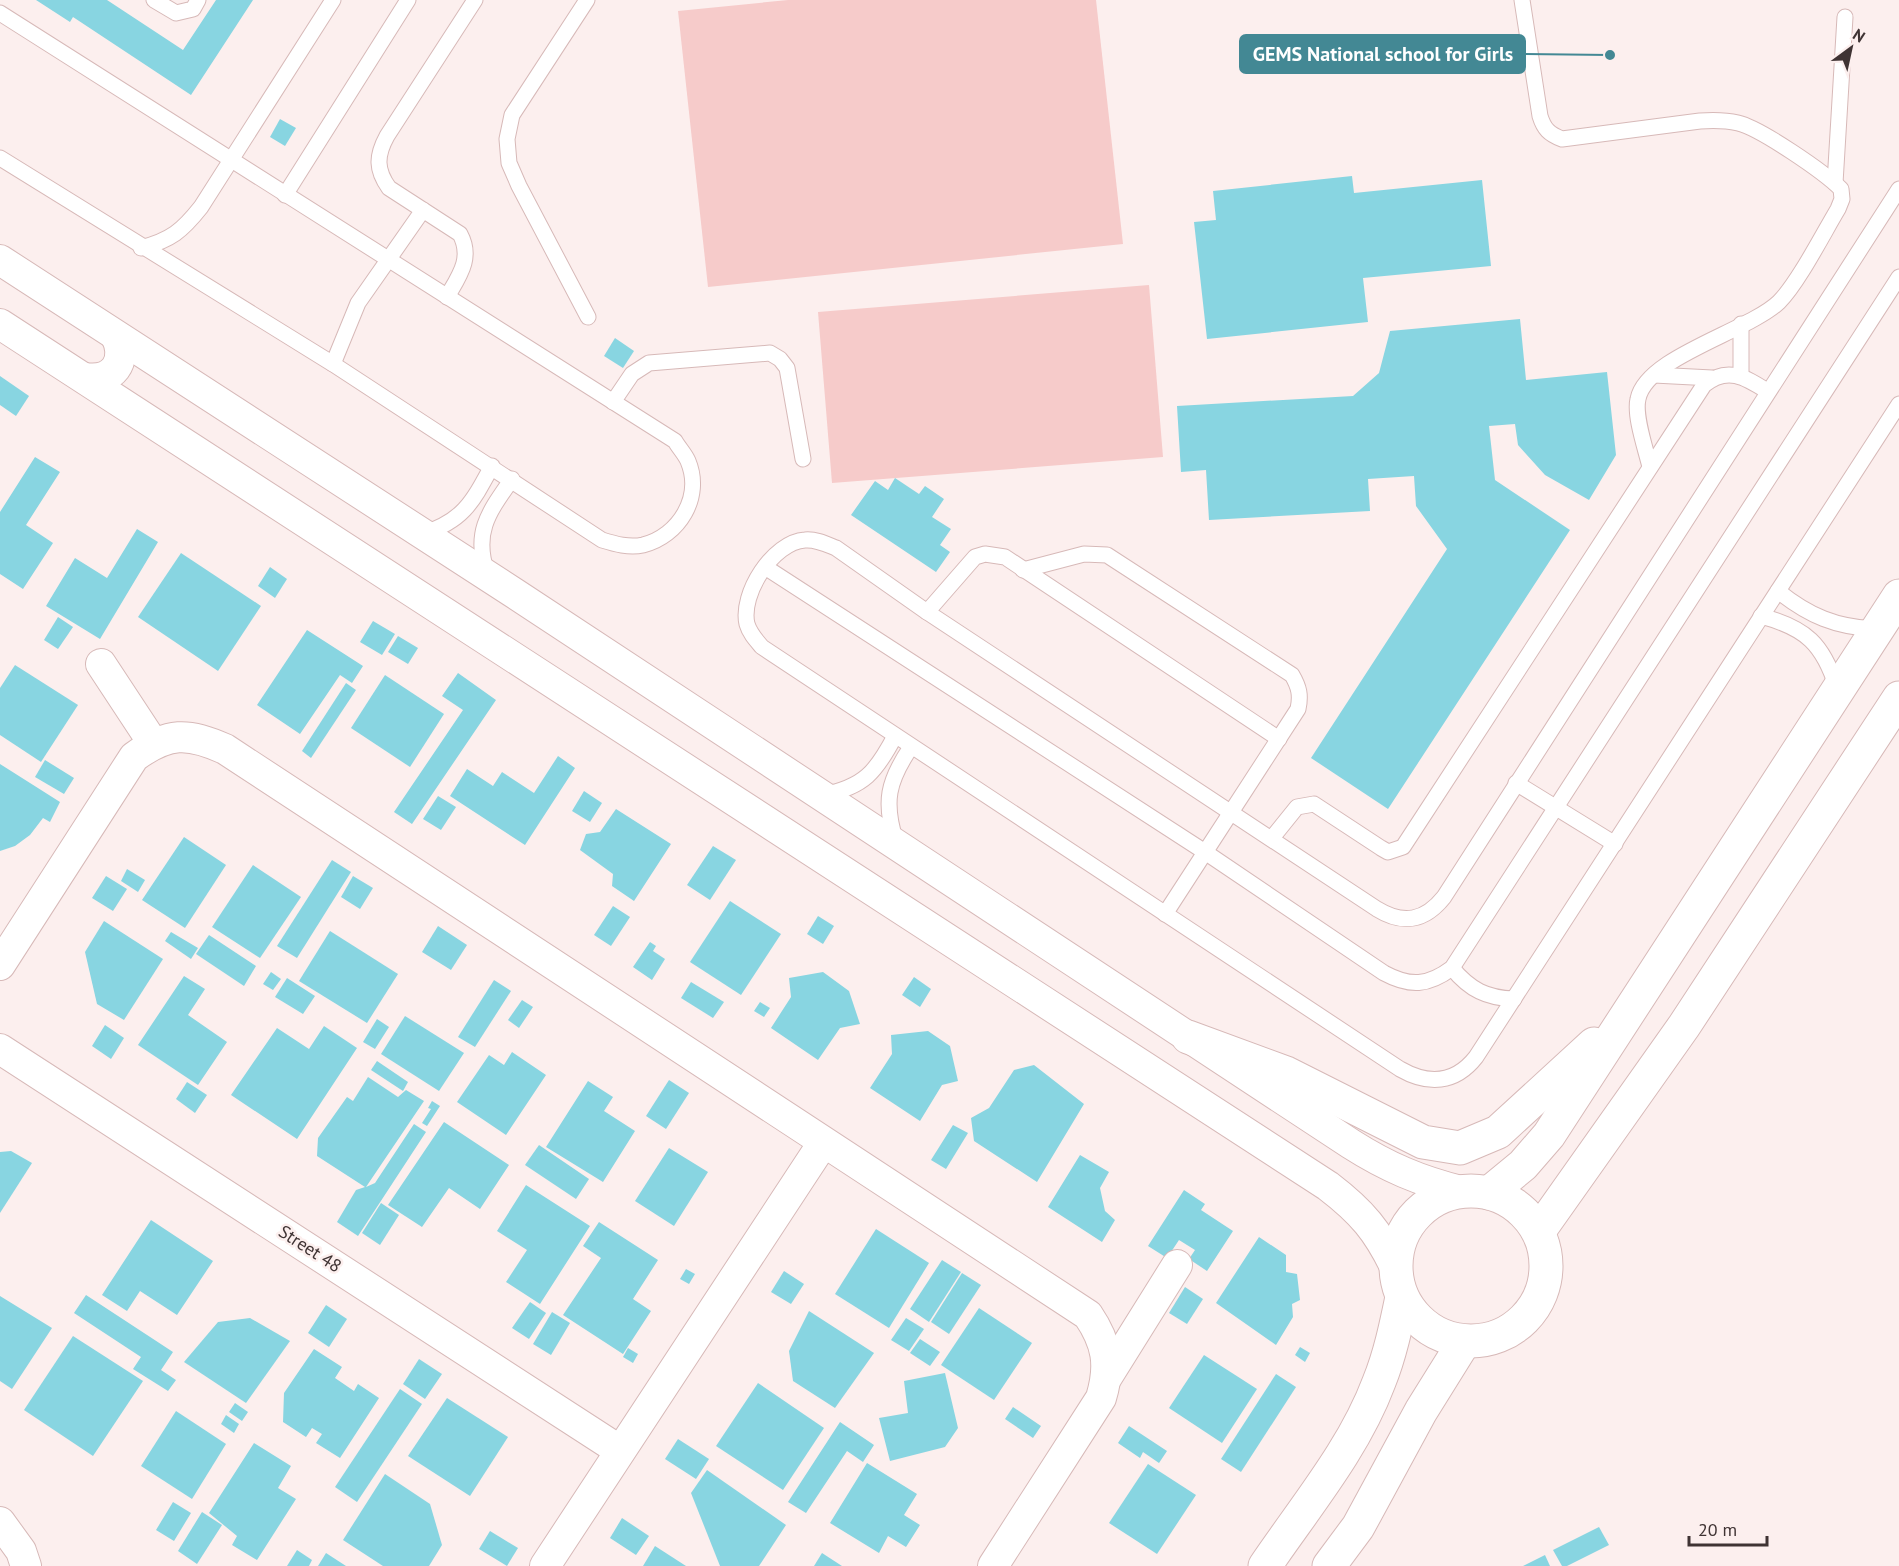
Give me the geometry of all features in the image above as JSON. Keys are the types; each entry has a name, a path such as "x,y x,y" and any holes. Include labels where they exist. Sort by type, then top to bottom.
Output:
{"street":[{"path":"0,260 488,576 1383,1164 1418,1180 1510,1201 1539,1231 1547,1265 1541,1296 1523,1322 1496,1338 1464,1342 1439,1335 1417,1319 1375,1229 1357,1209 1328,1186 0,324"},
{"path":"85,378 96,380 108,377 116,369 121,358 121,346 116,336"},
{"path":"1265,1566 1357,1429 1379,1384 1390,1351 1399,1283 1399,1242 1413,1217 1434,1200 1475,1192 1523,1165 1549,1135 1875,629 1899,596"},
{"path":"100,664 153,743"},
{"path":"1539,1231 1684,1026 1899,698"},
{"path":"0,965 134,757 153,743 177,736 202,738 225,749 1088,1315 1100,1333 1107,1354 1107,1377 1101,1398 993,1566"},
{"path":"1188,1037 1286,1072 1423,1142 1460,1148 1498,1132 1632,1008"},
{"name":"Street 48","path":"0,1049 620,1450"},
{"path":"545,1566 823,1143"},
{"path":"1107,1377 1177,1265"},
{"path":"1329,1566 1358,1527 1421,1411 1464,1342"},
{"path":"0,1522 21,1551 26,1566"}],"lane":[{"path":"154,0 176,13 193,9 198,0"},
{"path":"141,248 165,241 184,228 256,124 279,81 333,0"},
{"path":"285,195 408,0"},
{"path":"447,297 467,257 466,245 460,234 389,188 377,162 380,149 475,0"},
{"path":"587,0 512,115 507,139 509,163 519,186 588,317"},
{"path":"1522,0 1540,116 1543,127 1551,135 1562,139 1720,120 1740,123 1758,132 1841,189 1842,199 1838,209 1785,294 1769,309 1654,375 1642,386 1637,401 1650,467"},
{"path":"0,13 230,161 390,259 675,441 688,461 693,484 689,507 678,525 662,537 642,545 621,546 602,540 333,364 141,248 0,158"},
{"path":"1835,183 1845,17"},
{"path":"1899,189 1767,391 1444,897 1434,909 1421,917 1406,920 1390,917 927,612 836,548 821,542 805,540 789,544 775,553 749,598 746,611 747,625 753,637 762,647 1400,1069 1425,1080 1449,1079 1469,1066 1514,999 1899,404"},
{"path":"333,364 348,322 358,303 423,210"},
{"path":"765,567 1205,852 1400,982 1419,984 1437,980 1452,969 1899,277"},
{"path":"1741,324 1741,375"},
{"path":"613,402 632,374 649,363 770,353 780,359 787,368 802,459"},
{"path":"1654,375 1712,378 1731,373 1741,375 1767,391"},
{"path":"1272,838 1297,807 1314,804 1388,852 1403,847 1699,392 1712,378"},
{"path":"421,534 444,527 462,514 475,497 492,466"},
{"path":"488,576 482,558 481,539 485,520 512,479"},
{"path":"927,612 975,557 995,554 1005,557 1279,739"},
{"path":"1023,570 1084,554 1107,555 1292,675 1298,685 1300,697 1298,709 1165,914"},
{"path":"1778,591 1799,608 1823,620 1849,628 1875,629"},
{"path":"1761,616 1788,624 1811,639 1828,662 1837,688"},
{"path":"822,795 846,790 868,778 882,761 895,736"},
{"path":"897,844 888,819 888,793 896,768 911,747"},
{"path":"1516,783 1615,844"},
{"path":"1452,969 1479,993 1496,998 1514,999"}],"shaded area":[{"path":"788,0 1096,0 1123,244 708,287 678,11"},
{"path":"1149,285 1163,457 832,483 818,312"}],"building":[{"path":"36,0 107,0 183,50 216,0 253,0 191,95 73,17 70,22"},
{"path":"280,119 296,128 285,146 270,137"},
{"path":"1352,176 1354,193 1482,180 1491,266 1363,278 1368,322 1207,339 1194,222 1216,220 1213,191"},
{"path":"1520,319 1526,380 1607,372 1616,455 1589,500 1545,475 1518,445 1515,424 1489,426 1495,480 1570,530 1388,809 1311,758 1447,549 1416,506 1414,476 1368,479 1370,511 1209,520 1206,470 1181,472 1177,406 1353,396 1379,373 1390,331"},
{"path":"615,338 634,351 623,368 604,356"},
{"path":"0,376 29,396 16,416 0,405"},
{"path":"35,457 60,472 26,525 53,543 23,589 0,574 0,512"},
{"path":"895,478 919,494 925,486 944,499 932,517 951,529 940,545 950,552 936,572 851,515 875,481 888,490"},
{"path":"137,529 158,542 100,639 46,606 75,558 107,578"},
{"path":"181,553 261,606 218,671 138,617"},
{"path":"270,567 287,579 275,598 258,586"},
{"path":"58,617 73,627 58,649 44,640"},
{"path":"373,621 395,634 382,655 360,642"},
{"path":"307,630 363,666 352,683 340,675 300,734 257,705"},
{"path":"398,636 418,648 408,664 388,652"},
{"path":"15,665 78,705 41,762 0,735 0,688"},
{"path":"458,673 496,700 412,824 394,812 463,710 442,696"},
{"path":"385,675 444,714 410,767 351,728"},
{"path":"346,683 356,690 311,758 302,751"},
{"path":"558,756 575,768 525,845 450,796 467,769 493,786 502,772 534,793"},
{"path":"45,760 74,778 64,794 35,777"},
{"path":"0,764 60,802 50,822 43,818 30,835 15,846 0,851"},
{"path":"584,791 602,803 590,822 572,811"},
{"path":"438,796 456,807 441,830 423,819"},
{"path":"616,809 671,844 634,901 612,886 613,874 580,850 586,834 600,832"},
{"path":"184,837 226,865 185,928 142,900"},
{"path":"713,846 736,860 710,900 687,885"},
{"path":"332,860 351,872 297,958 277,946"},
{"path":"253,865 301,897 260,958 212,927"},
{"path":"127,869 145,880 138,892 121,881"},
{"path":"106,876 127,889 113,911 92,898"},
{"path":"353,876 373,888 360,909 341,897"},
{"path":"730,901 781,934 741,995 690,962"},
{"path":"613,906 630,917 611,946 594,935"},
{"path":"818,916 834,926 823,944 807,934"},
{"path":"104,921 163,959 124,1020 97,1004 85,952"},
{"path":"438,926 467,945 451,970 422,952"},
{"path":"330,931 398,974 367,1023 299,981"},
{"path":"171,932 198,948 191,959 165,941"},
{"path":"209,935 256,966 244,986 196,954"},
{"path":"650,942 656,946 653,951 665,959 652,980 633,967"},
{"path":"271,972 281,979 273,990 263,984"},
{"path":"823,972 849,991 860,1024 840,1028 818,1060 771,1028 791,997 789,978"},
{"path":"184,976 205,989 188,1015 227,1042 198,1085 138,1045"},
{"path":"914,977 931,989 920,1007 902,995"},
{"path":"287,978 315,996 303,1014 275,997"},
{"path":"494,980 511,991 475,1047 458,1037"},
{"path":"691,982 724,1002 713,1018 681,998"},
{"path":"522,1000 533,1007 519,1028 508,1020"},
{"path":"760,1002 770,1008 764,1017 754,1011"},
{"path":"405,1016 464,1053 439,1091 381,1054"},
{"path":"377,1019 389,1027 375,1049 363,1042"},
{"path":"105,1025 124,1038 111,1059 92,1046"},
{"path":"324,1026 357,1048 297,1139 231,1095 277,1028 309,1049"},
{"path":"928,1031 950,1046 958,1081 942,1085 920,1121 870,1088 892,1054 891,1035"},
{"path":"512,1052 546,1075 506,1135 457,1102 489,1055 504,1065"},
{"path":"377,1061 408,1082 403,1091 371,1070"},
{"path":"1034,1065 1084,1104 1037,1182 974,1141 971,1118 989,1108 1014,1070"},
{"path":"368,1077 398,1097 406,1090 424,1101 366,1187 375,1183 414,1124 426,1132 358,1236 337,1222 356,1190 365,1187 317,1156 318,1138 347,1097 353,1101"},
{"path":"669,1080 689,1093 666,1129 646,1116"},
{"path":"588,1081 613,1097 604,1111 635,1131 603,1182 546,1147"},
{"path":"187,1082 207,1095 195,1113 176,1099"},
{"path":"432,1101 440,1106 427,1126 422,1123 431,1109 428,1108"},
{"path":"444,1122 509,1165 480,1209 449,1188 422,1227 388,1205"},
{"path":"953,1125 968,1133 946,1169 931,1160"},
{"path":"539,1145 589,1179 576,1199 525,1165"},
{"path":"669,1148 708,1172 674,1226 635,1201"},
{"path":"11,1151 32,1163 0,1213 0,1152"},
{"path":"1080,1155 1109,1172 1100,1188 1105,1211 1115,1220 1102,1242 1048,1207"},
{"path":"526,1185 590,1226 540,1304 506,1282 527,1250 497,1231"},
{"path":"1184,1190 1205,1204 1201,1210 1233,1231 1207,1271 1189,1259 1195,1250 1179,1240 1167,1258 1148,1246"},
{"path":"381,1203 399,1215 380,1245 362,1233"},
{"path":"151,1220 213,1261 177,1315 140,1291 127,1311 102,1295"},
{"path":"599,1222 658,1260 633,1299 651,1311 623,1354 563,1315 601,1258 583,1246"},
{"path":"876,1229 929,1263 889,1328 835,1294"},
{"path":"1259,1237 1286,1255 1286,1272 1297,1274 1300,1300 1292,1304 1293,1317 1276,1345 1216,1303"},
{"path":"942,1260 961,1272 929,1322 910,1309"},
{"path":"686,1269 695,1274 689,1284 680,1279"},
{"path":"784,1271 804,1284 791,1304 771,1292"},
{"path":"962,1273 981,1285 949,1334 931,1322"},
{"path":"1185,1287 1203,1299 1187,1324 1169,1313"},
{"path":"86,1295 173,1352 161,1370 176,1380 168,1391 133,1369 141,1357 74,1313"},
{"path":"0,1296 52,1328 12,1389 0,1381"},
{"path":"530,1302 546,1313 529,1339 512,1328"},
{"path":"326,1305 347,1319 329,1347 308,1333"},
{"path":"979,1308 1032,1343 994,1400 941,1365"},
{"path":"809,1311 874,1353 835,1408 793,1381 789,1351"},
{"path":"552,1312 570,1323 551,1355 533,1344"},
{"path":"250,1318 290,1341 246,1403 184,1362 218,1322"},
{"path":"906,1318 924,1329 909,1351 891,1340"},
{"path":"73,1336 143,1381 93,1456 24,1410"},
{"path":"920,1339 940,1352 930,1366 910,1353"},
{"path":"1300,1347 1310,1353 1305,1362 1295,1355"},
{"path":"628,1348 638,1354 633,1363 623,1357"},
{"path":"314,1349 342,1367 335,1378 354,1391 358,1384 379,1398 340,1458 316,1443 322,1434 312,1428 306,1437 283,1422 284,1393"},
{"path":"1204,1355 1257,1389 1222,1443 1169,1408"},
{"path":"419,1359 442,1374 425,1399 403,1384"},
{"path":"945,1373 958,1428 945,1447 890,1461 879,1418 908,1413 904,1381"},
{"path":"1276,1374 1296,1387 1241,1472 1221,1459"},
{"path":"758,1383 824,1428 783,1490 716,1446"},
{"path":"400,1389 422,1404 357,1502 335,1487"},
{"path":"447,1398 508,1437 470,1496 408,1456"},
{"path":"235,1403 248,1412 242,1421 229,1412"},
{"path":"1013,1407 1041,1426 1033,1438 1005,1419"},
{"path":"176,1411 226,1444 192,1499 141,1466"},
{"path":"226,1415 239,1424 234,1433 221,1424"},
{"path":"840,1422 874,1445 863,1462 847,1451 806,1513 788,1502"},
{"path":"1129,1426 1167,1451 1159,1463 1143,1452 1140,1458 1118,1443"},
{"path":"678,1439 709,1459 696,1479 665,1459"},
{"path":"254,1443 291,1466 278,1488 296,1499 257,1560 232,1545 237,1536 209,1513"},
{"path":"867,1463 917,1494 904,1515 920,1525 906,1547 888,1536 879,1553 830,1523"},
{"path":"1148,1464 1196,1495 1157,1554 1109,1523"},
{"path":"707,1470 786,1525 759,1566 720,1566 691,1493"},
{"path":"385,1474 430,1504 442,1545 429,1566 383,1566 343,1540"},
{"path":"173,1502 191,1513 174,1541 156,1530"},
{"path":"202,1512 222,1525 197,1564 178,1551"},
{"path":"622,1518 649,1536 636,1555 610,1538"},
{"path":"1599,1527 1609,1545 1567,1566 1562,1566 1553,1550"},
{"path":"490,1531 518,1548 507,1566 479,1549"},
{"path":"655,1546 686,1566 643,1566"},
{"path":"297,1550 312,1560 309,1566 287,1566"},
{"path":"326,1553 346,1566 318,1566"},
{"path":"822,1553 842,1566 814,1566"},
{"path":"1545,1555 1550,1566 1523,1566"}],"place":[{"name":"GEMS National school for Girls","path":"1610,55"}]}
